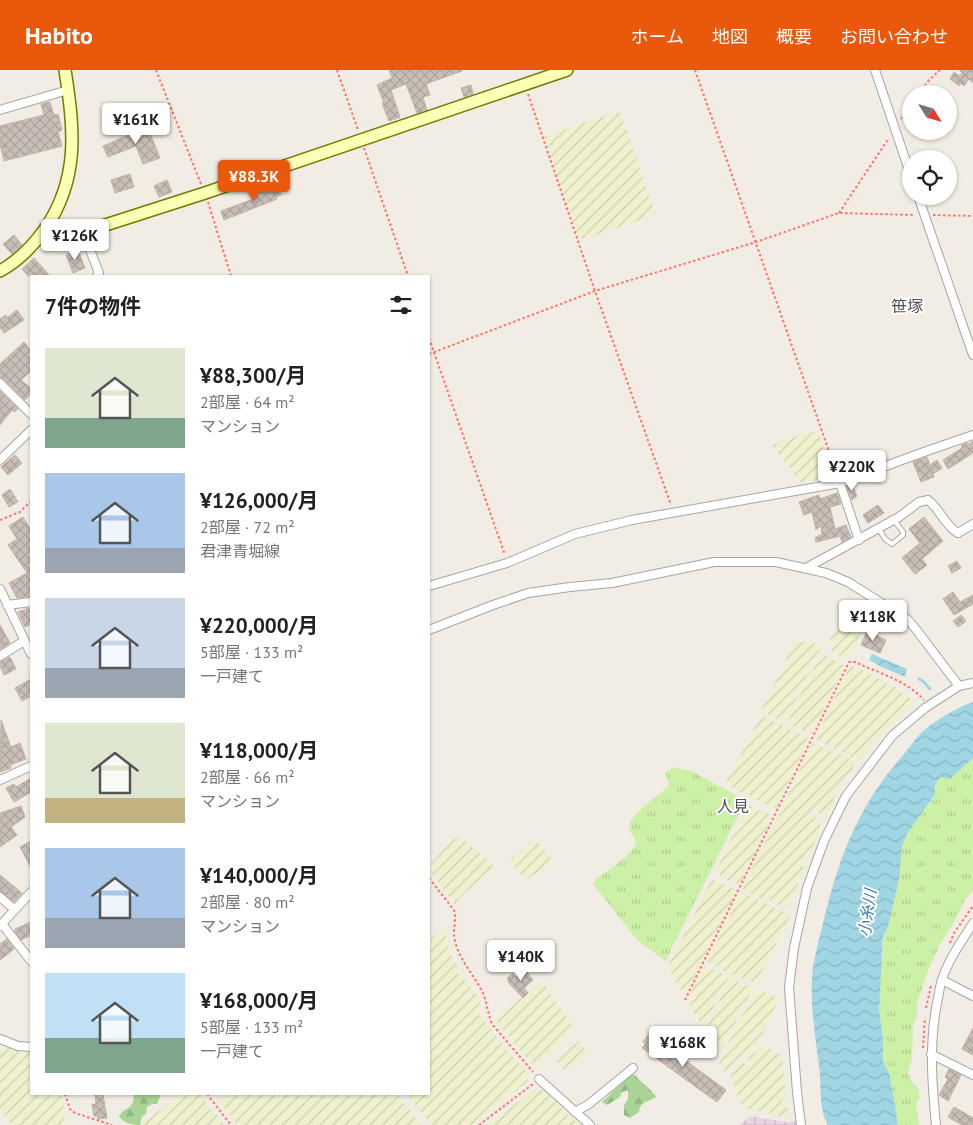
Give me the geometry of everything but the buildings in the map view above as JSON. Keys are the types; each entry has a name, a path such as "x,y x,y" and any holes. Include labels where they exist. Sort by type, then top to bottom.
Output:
{"street":[{"path":"0,270 24,254 40,236 53,217 62,198 69,176 73,130 65,70"},
{"path":"40,236 57,239 83,232 362,143 567,70"},
{"path":"875,70 903,150"},
{"path":"0,110 68,90"},
{"path":"921,205 973,355"},
{"path":"83,232 99,273 98,275"},
{"path":"0,383 30,413"},
{"path":"0,460 30,431"},
{"path":"430,586 507,563 575,534 632,520 840,483 973,436"},
{"path":"840,483 859,540"},
{"path":"806,568 894,520 919,502 928,500 953,530 958,533 973,524"},
{"path":"430,630 528,593 612,583 714,562 776,562 826,573 848,582 907,619 959,686"},
{"path":"0,589 30,652"},
{"path":"8,605 30,602"},
{"path":"0,656 24,642"},
{"path":"801,1125 789,987 794,948 808,888 824,841 846,796 892,736 928,706 959,686 973,683"},
{"path":"0,780 30,766"},
{"path":"30,893 1,925 30,960"},
{"path":"0,897 14,909"},
{"path":"936,1125 931,1054 932,1036 942,980 956,951 973,923"},
{"path":"942,980 973,996"},
{"path":"0,1039 18,1046 30,1047"},
{"path":"931,1054 973,1075"},
{"path":"575,1112 589,1104 633,1068"},
{"path":"539,1079 590,1125"}],"lane":[{"path":"879,528 885,539 892,544 903,535 903,532 894,520"}],"path":[{"path":"156,70 205,193 231,275"},
{"path":"337,70 408,275"},
{"path":"695,70 840,483"},
{"path":"925,85 940,70"},
{"path":"525,84 595,291 674,512"},
{"path":"839,213 902,118"},
{"path":"430,354 595,291 756,242 839,213 973,216"},
{"path":"430,341 507,563"},
{"path":"0,520 20,512 30,502"},
{"path":"685,1000 849,662 855,662 904,684 914,690 928,706"},
{"path":"430,879 454,910 456,916 455,943 459,955 483,994 492,1024 539,1079 480,1125"},
{"path":"65,1095 70,1109 75,1113 112,1125"},
{"path":"208,1095 231,1125"}],"shaded area":[{"path":"750,1116 786,1122 798,1121 798,1125 740,1125"}],"green space":[{"path":"617,111 621,115 626,128 655,213 584,239 578,237 544,137"},
{"path":"811,431 817,432 819,435 833,475 832,478 801,483 772,445"},
{"path":"846,609 867,620 847,659 831,652 834,643 830,640"},
{"path":"795,640 819,644 821,647 787,718 785,721 781,721 761,711"},
{"path":"824,654 845,666 811,734 789,725 787,722 820,655"},
{"path":"850,666 854,666 896,688 913,700 911,705 878,737 859,761 815,739"},
{"path":"761,716 809,738 778,806 773,808 751,797 752,795 747,795 726,785"},
{"path":"813,743 837,753 838,756 840,754 854,761 854,766 839,787 826,819 817,812 815,806 810,814 821,820 821,823 809,858 801,861 804,869 790,905 786,907 777,905 769,899 767,901 742,889 779,817 778,815"},
{"path":"973,758 973,890 965,900 939,946 918,1000 916,1020 913,1024 912,1058 908,1073 911,1081 917,1086 920,1098 916,1104 919,1125 898,1125 890,1076 883,1061 883,1038 879,1009 883,936 888,927 899,880 902,846 907,834 935,794 935,785 940,777"},
{"path":"674,767 691,771 743,799 745,802 666,961 638,941 593,884 595,880 622,860 637,843 632,834 630,824 641,810 668,787 669,782 665,773"},
{"path":"750,806 772,817 740,883 737,884 715,872 747,807"},
{"path":"461,837 493,865 492,870 463,894 455,905 432,874 430,865 452,839"},
{"path":"534,841 537,841 553,862 528,879 510,862 511,859"},
{"path":"712,879 735,889 736,893 687,991 684,993 671,973 669,964"},
{"path":"741,892 788,914 789,918 756,983 730,974 707,962"},
{"path":"445,928 448,932 446,935 448,950 459,968 457,974 463,977 480,1000 478,1013 504,1046 503,1049 509,1052 528,1074 528,1081 472,1125 431,1125 408,1095 430,1095 430,939"},
{"path":"705,965 729,977 703,1028 687,1000"},
{"path":"731,977 753,988 722,1049 706,1029"},
{"path":"540,983 544,983 572,1024 571,1032 555,1050 542,1059 537,1068 518,1049 495,1019"},
{"path":"757,989 776,998 778,1001 756,1047 731,1065 726,1073 719,1067 719,1060"},
{"path":"579,1041 586,1049 586,1054 564,1070 555,1060"},
{"path":"10,1047 30,1050 30,1095 61,1095 66,1111 63,1121 68,1125 13,1125 0,1113 0,1050"},
{"path":"764,1047 769,1048 782,1057 786,1095 781,1100 790,1111 791,1117 789,1118 746,1108 740,1102 730,1074 736,1064 746,1064 749,1057"},
{"path":"630,1075 635,1075 656,1097 641,1105 639,1112 630,1118 624,1115 624,1105 628,1099 628,1090 621,1093 620,1097 607,1105 602,1102"},
{"path":"534,1090 546,1091 580,1125 487,1125"},
{"path":"133,1095 161,1095 157,1104 147,1107 146,1114 142,1116 140,1125 128,1123 119,1116 131,1105 134,1099"},
{"path":"181,1095 201,1095 209,1106 207,1108 213,1110 225,1125 141,1125"},
{"path":"227,1095 398,1095 421,1125 237,1125 219,1101"}],"water":[{"path":"872,654 907,669 905,677 869,660"},
{"name":"小糸川","path":"973,702 973,758 950,779 940,777 935,785 935,794 907,834 902,846 899,880 888,927 883,936 879,1009 883,1038 883,1061 890,1076 898,1125 828,1125 822,1103 813,1016 812,979 817,948 831,892 845,849 875,791 917,738 932,724 946,715"}],"waterway":[{"path":"919,679 930,689"}],"district":[{"name":"笹塚","path":"907,306"},
{"name":"人見","path":"733,806"}]}
